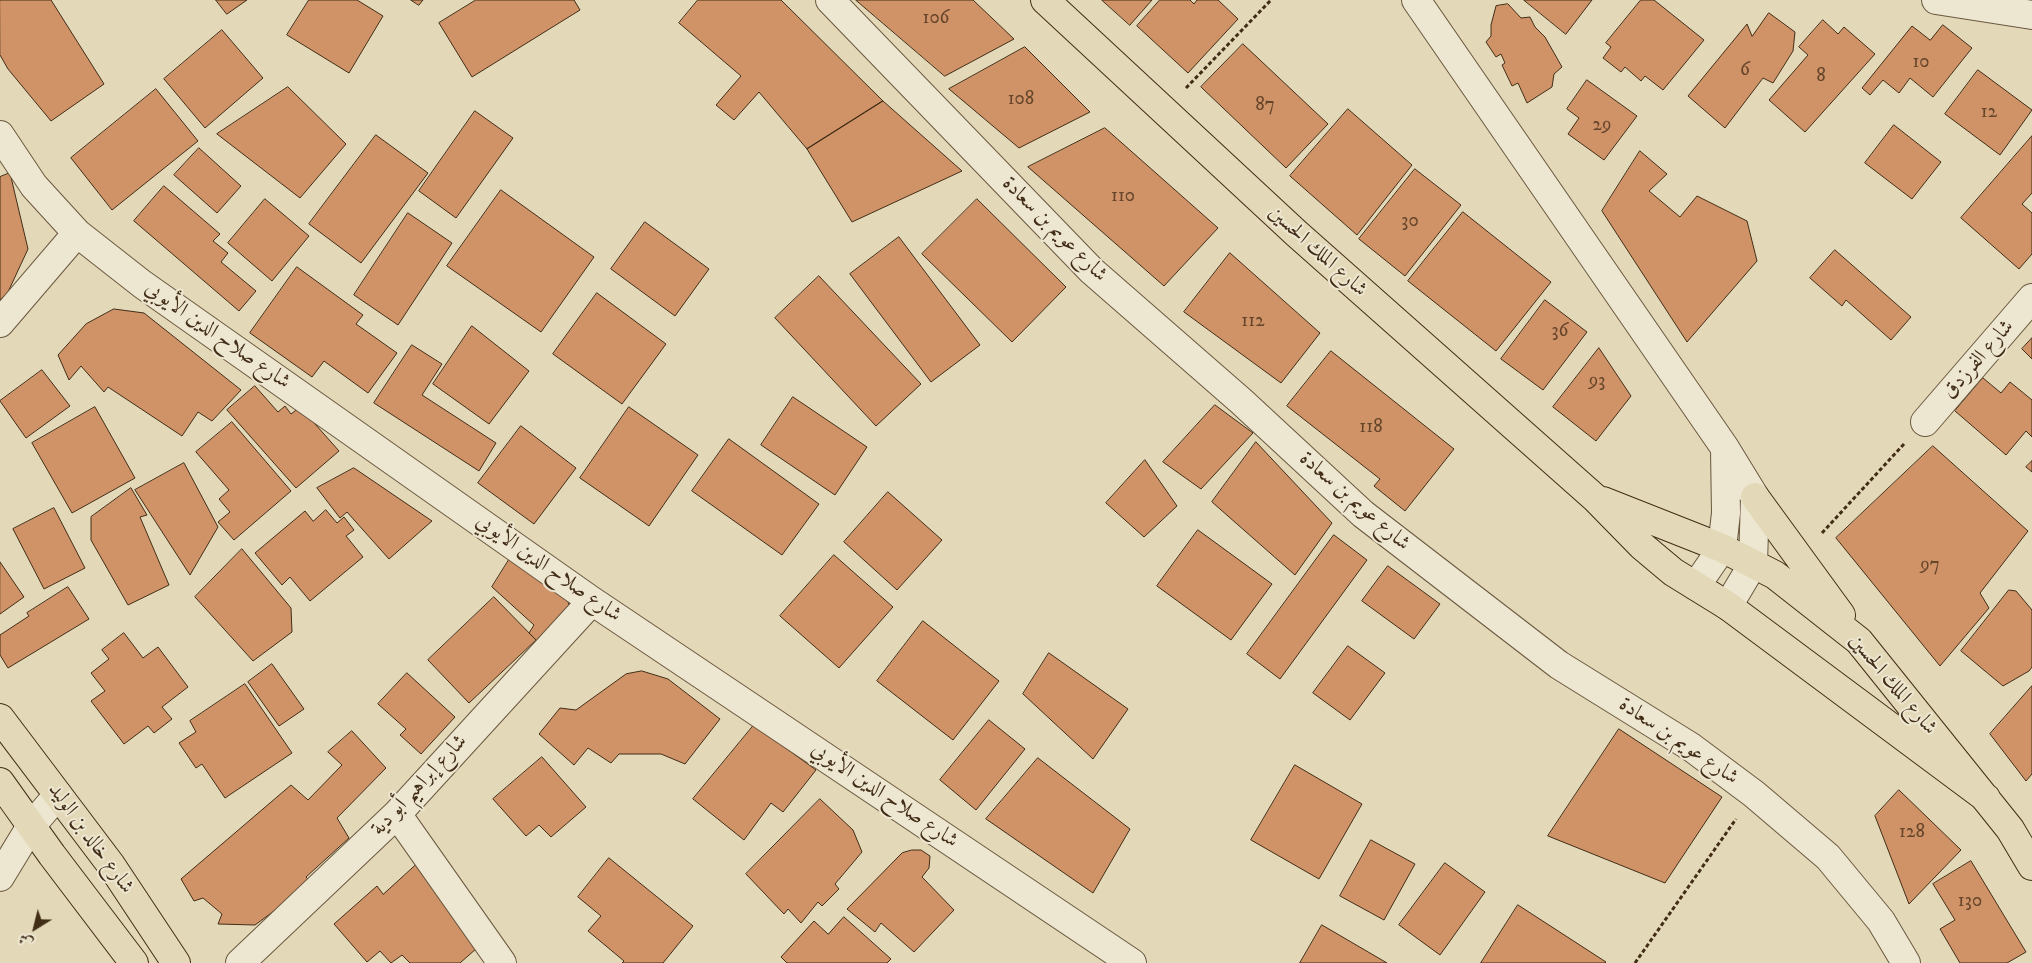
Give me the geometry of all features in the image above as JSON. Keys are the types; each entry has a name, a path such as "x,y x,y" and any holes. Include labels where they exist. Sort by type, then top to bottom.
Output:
{"main road":[{"name":"شارع الملك الحسين","path":"1045,0 1296,233 1595,498 1642,546 1673,572 1728,606 1986,798"},
{"name":"شارع الملك الحسين","path":"1595,498 1722,548 1775,575 1860,641 2010,829 2032,866"},
{"path":"1755,498 1860,641"},
{"name":"شارع خالد بن الوليد","path":"0,718 111,865 176,963"},
{"name":"شارع خالد بن الوليد","path":"0,782 134,963"}],"street":[{"name":"شارع عويم بن سعادة","path":"830,0 1092,271 1241,401 1363,514 1559,665 1691,747 1754,794 1828,857 1881,921 1906,963"},
{"path":"1416,0 1725,448 1755,498 1753,564 1728,606"},
{"path":"1936,0 2032,16"},
{"name":"شارع صلاح الدين الأيوبي","path":"0,135 34,186 77,233 142,284 592,600 1132,963"},
{"path":"0,323 77,233"},
{"name":"شارع الفرزدق","path":"1925,422 2032,298"},
{"path":"1696,586 1722,548 1726,513 1725,448"},
{"name":"شارع إبراهيم أبو دية","path":"240,963 397,814 592,600"},
{"path":"0,877 31,826 58,795"},
{"path":"397,814 502,963"}],"path":[{"path":"1165,110 1271,0"},
{"path":"1799,558 1925,422"},
{"path":"1635,963 1754,794"}],"building":[{"path":"0,0 51,0 104,84 51,121 8,69 0,55"},
{"path":"216,0 247,0 227,14"},
{"path":"309,0 357,0 383,16 349,73 287,35"},
{"path":"411,0 423,0 419,5"},
{"path":"476,0 574,0 580,10 472,77 439,23"},
{"path":"698,0 781,0 883,101 807,149 759,92 734,120 716,105 741,76 679,23"},
{"path":"856,0 973,0 1014,39 945,76"},
{"path":"1102,0 1152,0 1130,25"},
{"path":"1160,0 1190,0 1194,4 1197,0 1218,0 1238,19 1188,73 1137,26"},
{"path":"1524,0 1592,0 1566,34"},
{"path":"1641,0 1654,0 1704,40 1663,90 1645,76 1641,81 1625,67 1621,72 1603,58 1611,47 1606,43"},
{"path":"1508,4 1521,18 1530,17 1535,27 1545,37 1562,67 1554,74 1552,87 1527,103 1518,83 1512,86 1502,65 1505,63 1501,54 1496,57 1486,42 1491,36 1491,25 1496,6"},
{"path":"1769,13 1795,32 1793,51 1773,83 1763,78 1725,128 1688,96 1747,24 1752,36"},
{"path":"1823,20 1838,34 1844,27 1875,54 1805,132 1769,100 1808,55 1799,47"},
{"path":"1943,25 1972,48 1933,97 1910,78 1899,93 1883,80 1870,95 1862,88 1912,26 1930,40"},
{"path":"222,30 263,78 205,128 164,79"},
{"path":"1243,44 1328,124 1286,168 1201,87"},
{"path":"1025,47 1090,112 1019,148 949,89"},
{"path":"1978,70 2032,110 2000,155 1945,114"},
{"path":"1587,80 1637,116 1604,160 1568,134 1579,118 1567,109"},
{"path":"288,87 346,144 300,198 217,134"},
{"path":"156,89 198,141 112,210 71,158"},
{"path":"883,101 962,171 852,222 807,149"},
{"path":"1348,109 1412,165 1357,235 1290,176"},
{"path":"475,111 513,138 456,218 419,191"},
{"path":"1894,125 1941,162 1912,199 1865,163"},
{"path":"1105,128 1218,228 1164,286 1028,167"},
{"path":"376,135 428,173 361,263 309,224"},
{"path":"2032,136 2032,193 2022,204 2032,213 2032,254 2019,269 1961,218"},
{"path":"199,148 241,186 217,213 174,175"},
{"path":"1640,151 1667,174 1649,191 1680,217 1697,196 1747,221 1757,261 1687,342 1602,211"},
{"path":"1415,169 1461,205 1405,276 1359,239"},
{"path":"10,173 28,249 8,292 0,300 0,177"},
{"path":"164,186 220,234 213,241 228,253 221,262 256,291 239,311 134,221"},
{"path":"501,190 594,257 541,332 447,266"},
{"path":"265,199 309,236 272,281 228,243"},
{"path":"977,199 1066,287 1012,342 922,254"},
{"path":"1463,212 1551,282 1496,351 1408,281"},
{"path":"408,213 452,243 398,325 354,295"},
{"path":"645,222 709,269 675,316 611,269"},
{"path":"899,237 980,345 931,382 850,274"},
{"path":"1835,250 1911,317 1891,340 1846,300 1842,306 1810,278"},
{"path":"1230,253 1320,333 1281,383 1184,312"},
{"path":"297,267 363,315 356,324 397,353 368,393 324,361 312,377 250,333"},
{"path":"819,276 921,384 876,426 775,318"},
{"path":"597,293 666,344 622,404 553,354"},
{"path":"1545,300 1587,332 1543,390 1501,359"},
{"path":"114,309 144,313 241,390 212,421 198,412 182,436 108,387 104,392 81,366 69,380 58,355 86,324"},
{"path":"472,326 529,371 489,424 433,384"},
{"path":"2032,338 2032,359 2022,349"},
{"path":"412,345 442,364 422,395 496,443 479,471 374,403"},
{"path":"1599,348 1631,396 1596,441 1553,407"},
{"path":"1331,351 1454,449 1405,511 1374,486 1380,479 1287,406"},
{"path":"42,370 70,406 26,438 0,401"},
{"path":"1983,378 2001,393 2010,382 2032,400 2032,437 2026,431 2006,455 1955,411"},
{"path":"255,386 278,412 285,406 291,414 300,407 339,451 296,488 227,410"},
{"path":"793,397 867,447 835,495 761,445"},
{"path":"1215,405 1253,433 1201,489 1163,462"},
{"path":"95,407 135,478 72,513 32,443"},
{"path":"629,407 698,455 649,526 580,478"},
{"path":"232,422 291,491 234,540 218,522 230,512 219,499 229,490 196,452"},
{"path":"521,426 576,468 534,524 478,483"},
{"path":"729,439 819,504 782,555 692,491"},
{"path":"1256,442 1332,523 1295,575 1212,502"},
{"path":"1933,446 2028,531 1980,593 1989,608 1940,666 1836,538"},
{"path":"1145,460 1177,506 1144,537 1106,503"},
{"path":"2032,461 2032,472 2026,467"},
{"path":"184,463 218,527 190,575 135,490"},
{"path":"354,468 432,521 389,559 347,512 340,518 317,488"},
{"path":"131,488 147,515 140,517 169,585 128,605 91,540 91,517"},
{"path":"888,492 942,540 897,590 844,542"},
{"path":"54,508 85,568 44,589 13,529"},
{"path":"326,510 337,523 344,517 354,530 346,536 363,557 310,601 290,577 282,585 255,553 305,511 313,521"},
{"path":"1198,530 1272,584 1231,640 1157,586"},
{"path":"1334,535 1367,560 1280,679 1247,654"},
{"path":"242,549 291,608 292,632 253,661 195,597"},
{"path":"512,555 566,596 575,622 547,651 529,633 534,625 492,587"},
{"path":"834,555 893,607 839,668 780,616"},
{"path":"0,562 24,597 0,614"},
{"path":"1388,566 1440,604 1414,639 1362,601"},
{"path":"68,587 89,619 8,668 0,655 0,635 29,616 27,613"},
{"path":"2009,590 2016,591 2032,610 2032,667 2029,671 2003,686 1961,651"},
{"path":"494,597 536,640 469,703 428,660"},
{"path":"923,621 999,681 953,740 877,681"},
{"path":"124,633 143,658 158,647 188,687 162,707 172,719 154,733 148,726 124,744 91,701 105,691 91,673 109,659 102,650"},
{"path":"1348,646 1385,673 1350,720 1313,693"},
{"path":"1049,653 1128,709 1093,759 1023,694"},
{"path":"272,664 304,709 279,726 248,682"},
{"path":"642,671 668,679 720,719 685,764 661,754 619,754 611,763 588,748 574,765 539,734 560,708 576,710 626,674"},
{"path":"407,673 455,717 421,754 400,735 406,729 378,704"},
{"path":"245,684 292,753 225,798 202,764 196,768 179,743 196,732 190,721"},
{"path":"2032,686 2032,774 2026,781 1990,734"},
{"path":"989,720 1025,749 976,810 940,780"},
{"path":"754,725 816,770 783,812 771,803 744,840 693,799"},
{"path":"1619,729 1722,797 1665,883 1548,836"},
{"path":"352,731 386,768 337,818 349,838 306,877 312,883 255,925 218,924 222,914 203,898 194,901 181,879 291,785 308,800 342,765 328,752"},
{"path":"542,757 586,807 551,837 539,825 526,836 493,799"},
{"path":"1038,758 1130,829 1093,893 986,819"},
{"path":"1295,765 1362,804 1319,879 1251,840"},
{"path":"1899,790 1961,850 1909,904 1875,816"},
{"path":"820,799 853,830 862,852 835,884 839,889 822,906 818,902 801,923 788,909 784,914 746,874"},
{"path":"1371,840 1415,864 1384,920 1340,896"},
{"path":"921,850 930,856 929,868 922,877 954,910 914,952 881,923 875,932 847,909 902,853"},
{"path":"609,858 693,926 663,963 622,963 624,961 588,931 601,916 578,897"},
{"path":"1971,861 2026,952 2007,963 1960,963 1940,929 1955,920 1933,884"},
{"path":"1445,863 1485,892 1440,955 1399,925"},
{"path":"417,864 468,921 460,928 477,948 460,963 410,963 402,955 391,963 380,951 367,962 334,924 377,886 383,894"},
{"path":"1518,905 1606,962 1481,963"},
{"path":"844,917 891,959 887,963 787,963 781,957 814,921 828,934"},
{"path":"1322,925 1387,963 1300,963"}]}
